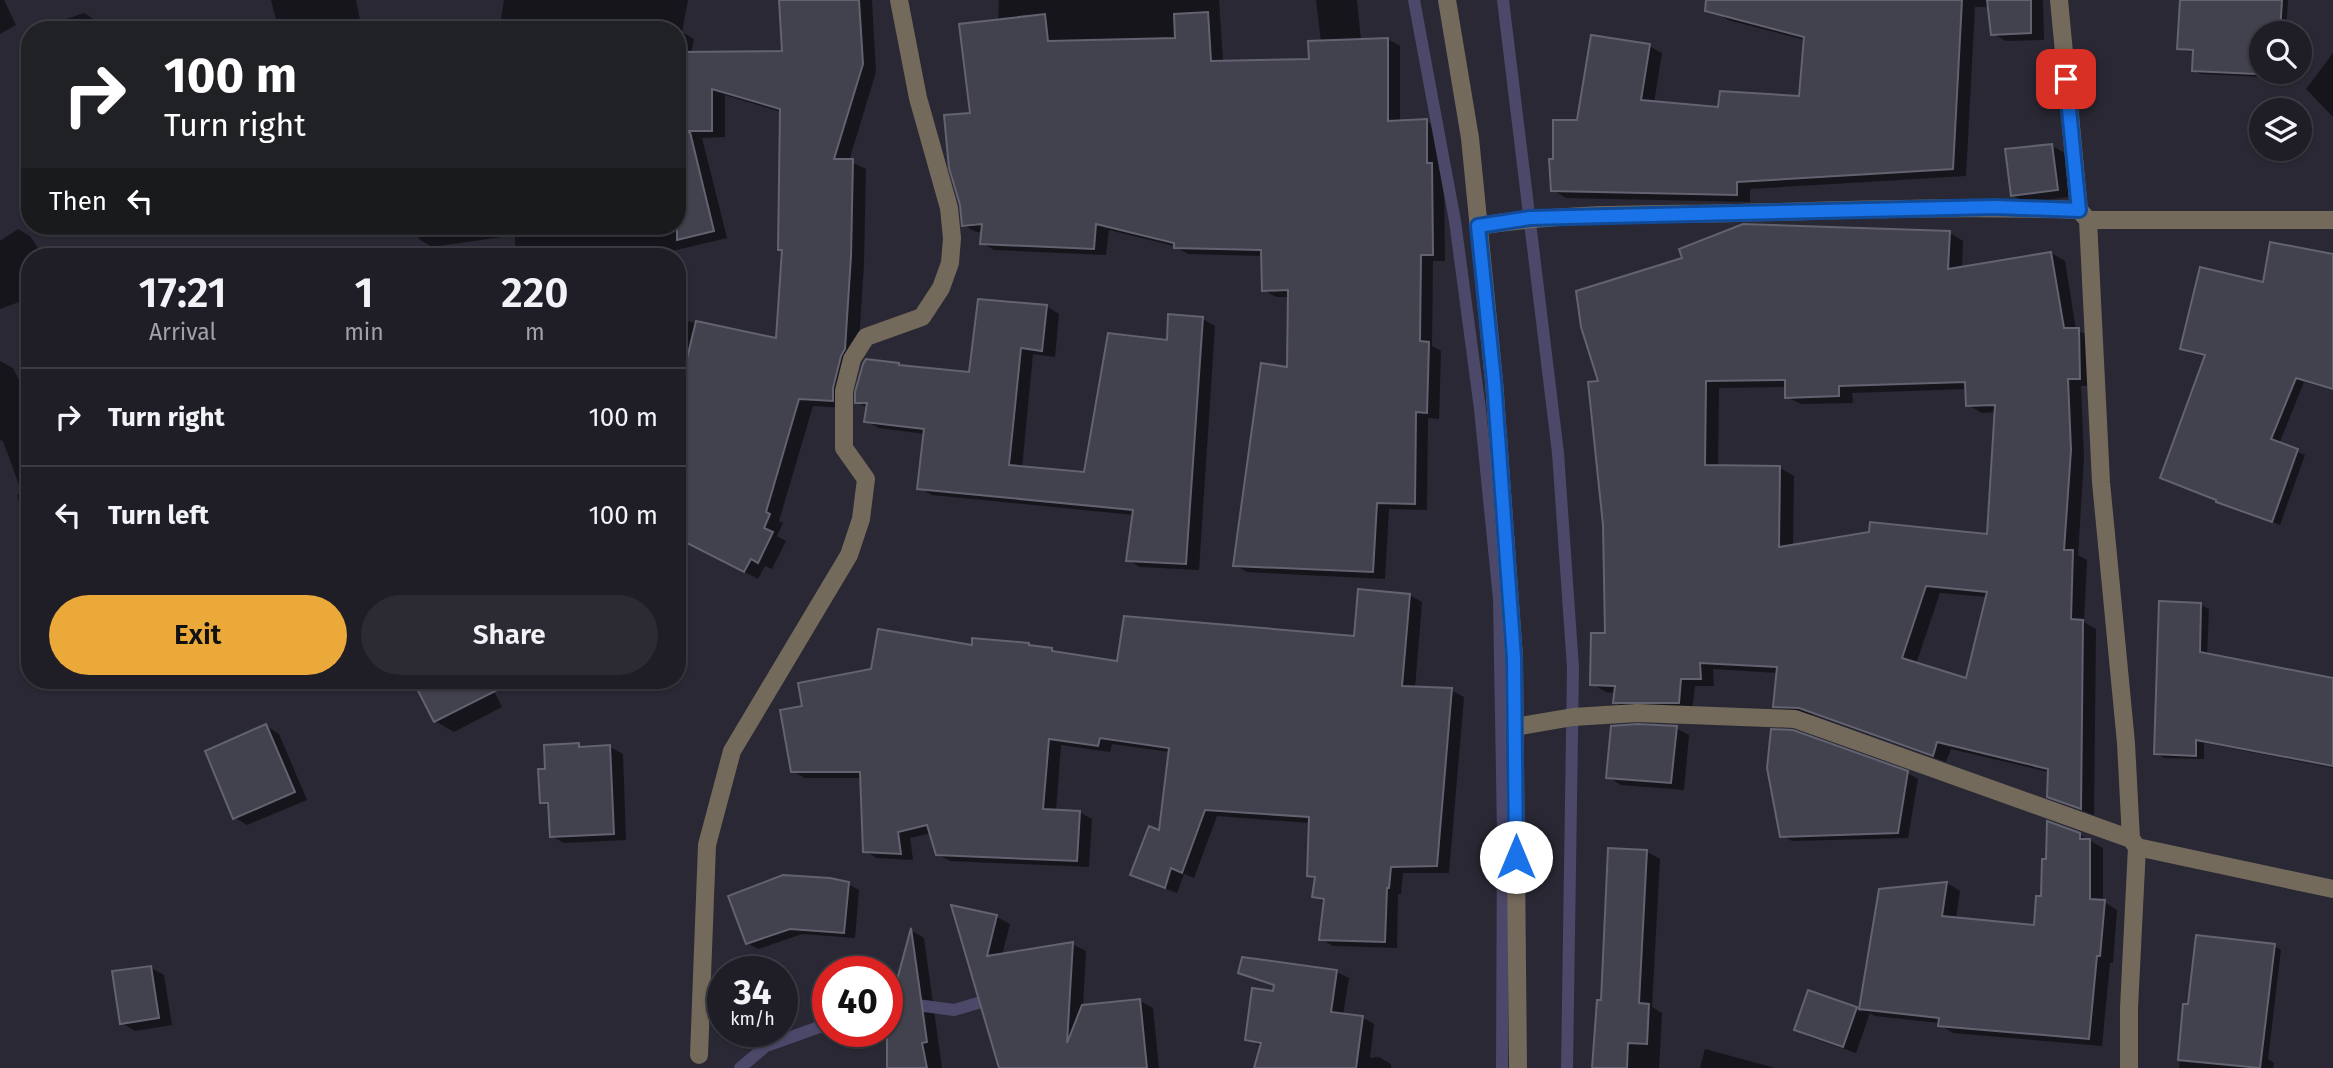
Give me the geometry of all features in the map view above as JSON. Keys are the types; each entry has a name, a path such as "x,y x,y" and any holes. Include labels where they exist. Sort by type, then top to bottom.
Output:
{"street":[{"path":"699,1055 707,845 732,751 849,555 861,519 866,479 844,448 844,391 852,359 866,337 922,317 941,288 950,263 952,238 949,208 918,98 899,0"},
{"path":"1447,0 1470,138 1494,381 1514,658 1518,1068"},
{"path":"2059,0 2083,215 2101,482 2134,843 2129,1068"},
{"path":"1478,226 1530,218 1995,207 2083,215 2333,220"},
{"path":"1516,727 1573,717 1637,713 1795,719 2134,843 2333,889"}],"building":[{"path":"779,0 859,0 863,64 834,159 853,159 845,349 833,388 833,401 799,399 766,512 770,514 764,528 773,532 758,563 751,559 744,572 686,543 686,363 696,321 776,338 782,250 778,250 780,109 712,89 712,131 686,131 686,52 782,51"},
{"path":"1706,0 1962,0 1953,169 1737,182 1737,195 1551,191 1549,159 1553,159 1553,120 1577,120 1591,35 1650,44 1641,100 1718,107 1720,91 1799,96 1804,37 1705,11"},
{"path":"1987,0 2031,0 2031,33 1991,35"},
{"path":"2180,0 2282,0 2281,21 2249,21 2249,74 2192,71 2193,50 2177,49"},
{"path":"1208,12 1211,61 1309,59 1308,41 1388,38 1388,121 1427,119 1427,163 1432,163 1433,255 1421,255 1420,341 1429,342 1427,413 1416,412 1415,504 1377,503 1373,572 1233,566 1261,363 1287,367 1288,290 1262,291 1261,250 1174,248 1174,243 1096,224 1094,249 980,244 982,224 962,226 960,205 949,168 944,115 970,113 959,24 1045,14 1048,41 1175,38 1174,14"},
{"path":"690,132 714,231 677,240 677,235 686,235 686,133"},
{"path":"2052,144 2058,190 2011,196 2005,149"},
{"path":"1743,224 1950,231 1948,269 2051,252 2064,328 2079,328 2080,379 2068,379 2071,450 2064,550 2073,550 2071,619 2083,620 2081,809 2047,797 2048,769 1937,742 1933,756 1799,708 1773,707 1777,667 1700,663 1701,679 1681,679 1679,703 1613,703 1615,686 1590,685 1591,633 1605,633 1603,525 1588,382 1598,381 1581,327 1576,291 1682,258 1679,249","holes":["1785,380 1785,398 1839,396 1839,386 1965,382 1966,406 1995,405 1987,534 1870,522 1869,532 1779,547 1780,466 1705,465 1706,381","1926,586 1987,592 1966,678 1902,658"]},
{"path":"2270,242 2333,254 2333,389 2296,378 2271,439 2298,449 2272,522 2160,478 2205,355 2180,349 2200,267 2263,282"},
{"path":"978,299 1047,305 1042,351 1021,348 1009,465 1084,472 1108,333 1167,340 1168,314 1203,317 1186,564 1126,561 1133,510 917,489 924,429 864,422 867,403 855,403 855,392 866,359 969,372"},
{"path":"1358,589 1410,594 1402,686 1452,688 1437,866 1391,867 1387,888 1385,942 1319,940 1324,899 1312,897 1315,877 1307,876 1309,817 1205,810 1182,873 1171,868 1165,888 1130,875 1149,826 1159,830 1169,748 1100,738 1098,746 1049,739 1043,809 1080,811 1077,861 936,855 927,825 898,832 901,854 863,852 860,772 791,772 780,710 802,706 798,683 871,669 878,629 972,645 972,638 1029,643 1052,648 1052,651 1117,661 1124,616 1354,636"},
{"path":"2159,601 2201,603 2200,652 2333,678 2333,766 2196,740 2196,756 2154,754"},
{"path":"417,689 499,689 434,722"},
{"path":"266,724 295,792 233,819 205,751"},
{"path":"1611,726 1677,726 1671,783 1606,778"},
{"path":"1771,729 1793,730 1908,771 1898,833 1780,837 1767,768"},
{"path":"579,743 579,747 610,745 614,834 550,837 548,803 540,803 538,769 545,769 544,745"},
{"path":"2047,821 2080,833 2080,839 2090,839 2090,899 2105,900 2089,1039 1938,1026 1939,1018 1859,1009 1879,889 1947,882 1942,916 2034,925 2036,896 2041,896 2042,859 2046,859"},
{"path":"1608,848 1647,850 1639,1003 1649,1004 1647,1044 1628,1043 1627,1068 1592,1068 1597,1000 1601,1000"},
{"path":"783,875 849,882 844,933 790,929 746,944 728,896"},
{"path":"951,905 997,915 987,956 1073,942 1067,1043 1082,1005 1140,999 1147,1068 999,1068"},
{"path":"911,928 927,1042 922,1043 927,1068 887,1068 887,1047 903,1047 903,958"},
{"path":"2196,935 2275,944 2260,1068 2178,1060 2183,1004 2188,1004"},
{"path":"1242,957 1337,970 1331,1012 1363,1016 1356,1068 1254,1068 1261,1043 1245,1040 1252,988 1273,991 1274,985 1238,973"},
{"path":"151,966 159,1018 120,1024 112,971"},
{"path":"1808,990 1857,1007 1843,1047 1794,1030"}],"waterway":[{"path":"1414,0 1455,221 1480,409 1499,599 1503,833 1502,1068"},
{"path":"1503,0 1558,453 1573,668 1567,1068"},
{"path":"903,1003 954,1010 988,1000"},
{"path":"740,1068 766,1046 812,1030"}],"route":[{"path":"1516,857 1514,658 1494,381 1478,226 1530,218 1995,207 2079,210 2066,79"}]}
